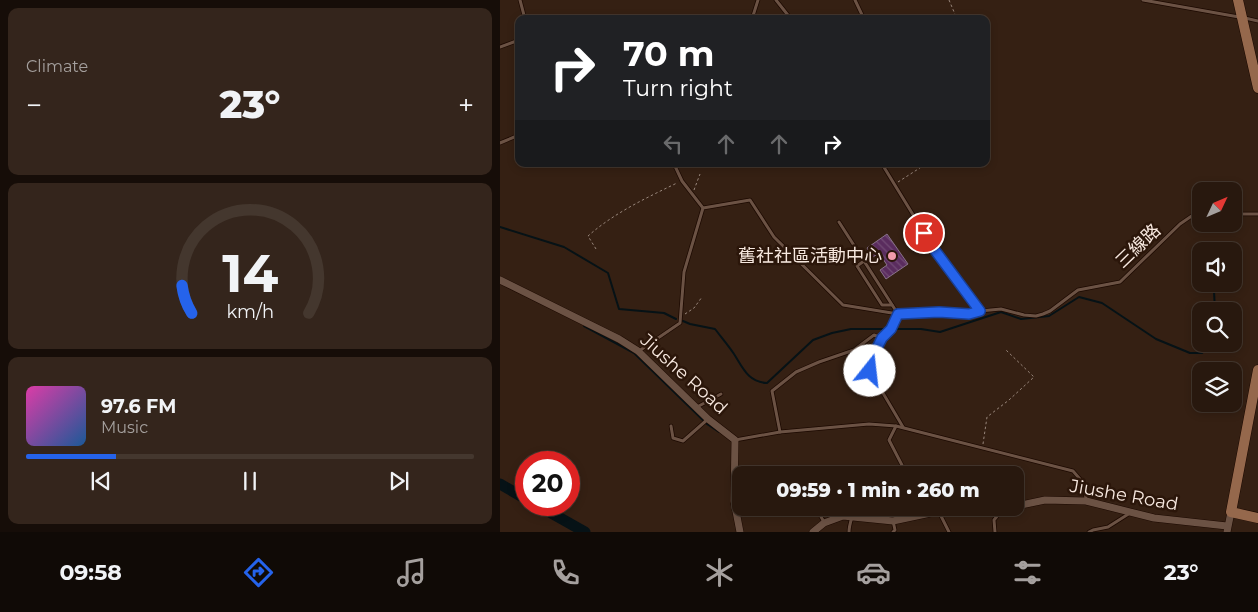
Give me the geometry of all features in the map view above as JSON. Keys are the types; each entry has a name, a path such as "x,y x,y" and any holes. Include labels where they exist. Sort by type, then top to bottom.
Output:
{"street":[{"path":"1238,0 1258,88"},
{"name":"Jiushe Road","path":"500,280 619,339 638,351 708,419 735,440"},
{"path":"1227,529 1258,372"},
{"path":"735,440 734,501 740,532"},
{"name":"Jiushe Road","path":"1024,504 1045,500 1086,501 1130,513 1227,529"},
{"path":"1231,512 1258,518"},
{"path":"814,532 824,523 843,516"},
{"path":"853,516 893,521 913,516"}],"lane":[{"path":"520,0 524,15"},
{"path":"753,15 758,0"},
{"path":"776,0 788,15"},
{"path":"855,0 862,15"},
{"path":"1143,0 1258,21"},
{"path":"500,47 515,41"},
{"path":"500,143 515,137"},
{"path":"675,167 691,195 704,208"},
{"path":"704,208 750,200 774,237 842,306 898,314 939,312 969,314 980,311 934,249 884,167"},
{"path":"638,351 680,323 684,272 704,208"},
{"path":"1242,214 1258,214"},
{"name":"三線路","path":"980,311 1001,309 1024,316 1036,316 1050,311 1078,290 1120,282 1180,224 1192,216"},
{"path":"839,222 898,314"},
{"path":"864,261 857,266 882,304 892,305"},
{"path":"898,314 891,329 882,338 873,356 870,371 903,427"},
{"path":"780,432 772,390 796,372 854,350 874,335 882,338"},
{"path":"697,407 721,394"},
{"path":"671,426 673,438 683,441 708,419"},
{"path":"735,440 780,432 869,424 903,427 1073,471 1085,485 1086,501"},
{"path":"896,426 889,440 901,466"},
{"path":"1089,532 1108,527 1130,513"},
{"path":"820,516 824,523"},
{"path":"849,532 849,523 853,516"},
{"path":"941,516 949,532"},
{"path":"995,532 994,520 998,516"},
{"path":"893,521 895,530 893,532"}],"path":[{"path":"949,0 955,15"},
{"path":"895,184 921,167"},
{"path":"691,195 700,174"},
{"path":"596,249 588,236 603,222 640,201 682,181"},
{"path":"680,317 694,308 702,297"},
{"path":"982,448 986,417 1009,400 1034,377 1006,350"}],"building":[{"name":"舊社社區活動中心","path":"887,234 908,264 886,279 880,270 887,265 879,253 873,257 867,248"}],"waterway":[{"path":"500,227 564,247 608,273 619,309 664,313 676,319"},
{"path":"1214,292 1215,302"},
{"path":"683,321 715,329 743,369 755,380 767,383 813,340 832,333 851,329 921,329 940,332 1001,312 1021,319 1049,316 1079,297 1102,303 1156,339 1190,353 1203,352"},
{"path":"584,326 634,353 707,424 719,432"},
{"path":"500,484 515,493"},
{"path":"557,516 585,532"}],"place":[{"name":"舊社社區活動中心","path":"892,256"}],"route":[{"path":"870,371 873,356 882,338 891,329 898,314 939,312 969,314 980,311 924,233"}]}
